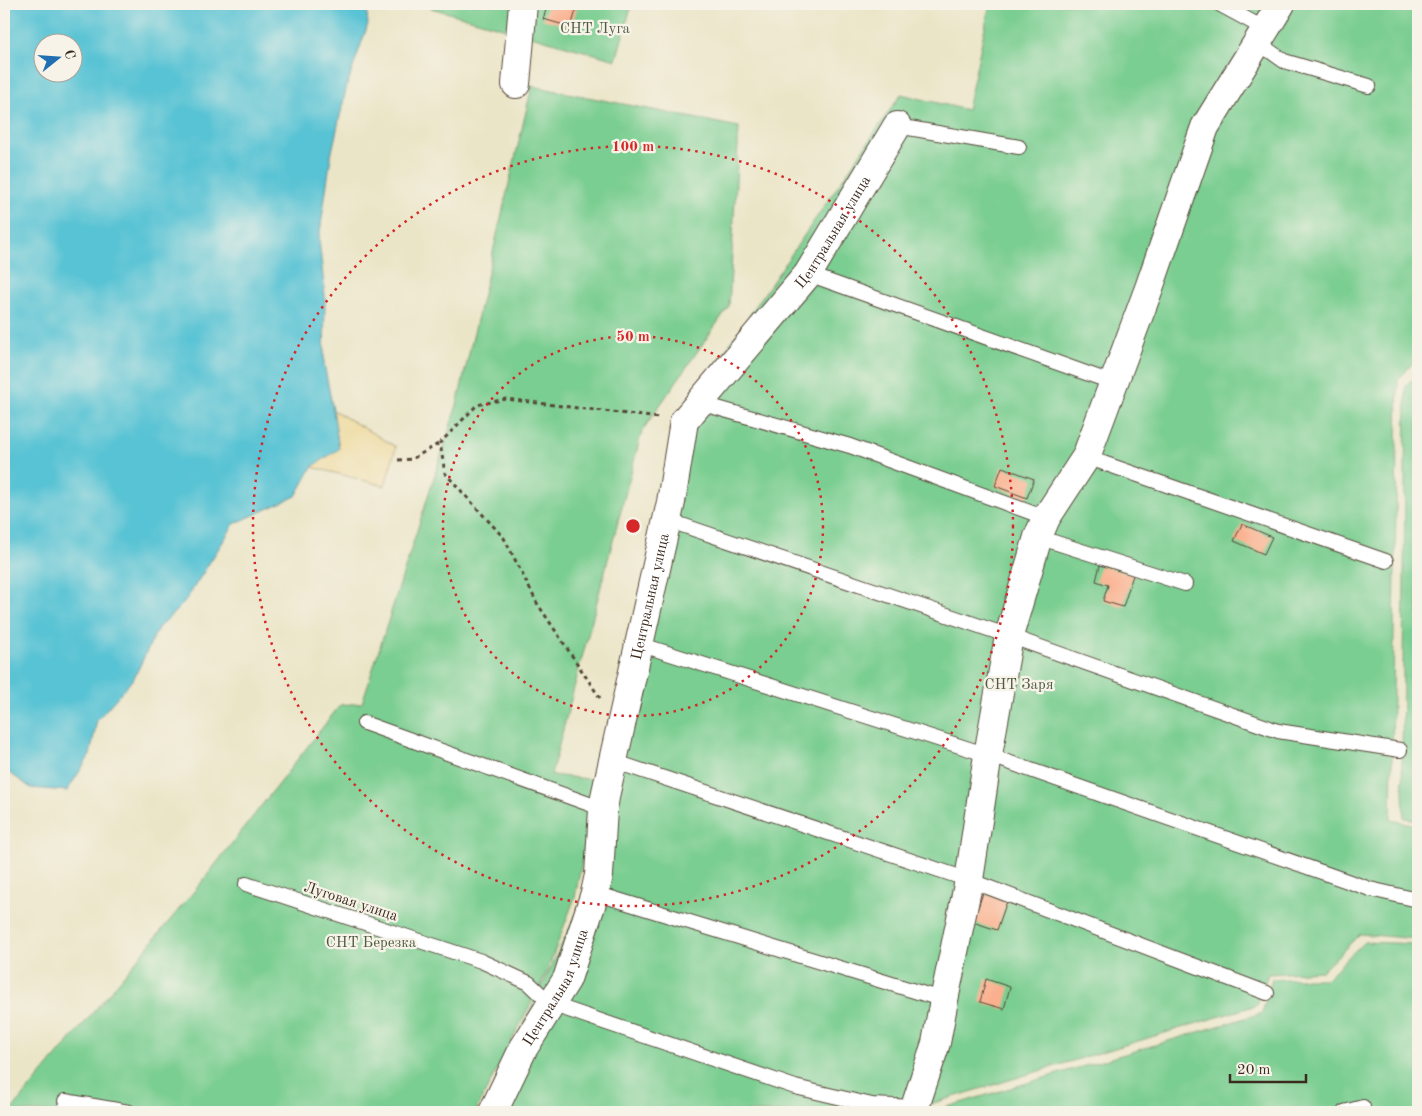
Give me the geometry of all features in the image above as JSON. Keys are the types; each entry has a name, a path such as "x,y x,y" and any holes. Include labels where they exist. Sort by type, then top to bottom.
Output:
{"street":[{"path":"516,84 522,4"},
{"path":"916,1110 936,1043 969,880 1009,636 1042,528 1086,457 1149,288 1205,127 1281,4"},
{"name":"Центральная улица","path":"493,1112 523,1049 567,979 595,893 599,875 603,809 692,412 808,274 897,126"}],"lane":[{"path":"1219,4 1261,36 1284,62 1369,86"},
{"path":"897,126 1020,147"},
{"path":"808,274 1114,383"},
{"path":"692,412 850,446 1042,528 1185,584"},
{"path":"1086,457 1386,561"},
{"path":"667,520 1278,730 1400,750"},
{"path":"639,644 988,755 1370,889 1418,900"},
{"path":"364,723 603,809"},
{"path":"613,761 969,880 1267,993"},
{"name":"Луговая улица","path":"246,884 481,961 529,984 550,1004"},
{"path":"595,893 944,1000"},
{"path":"550,1004 796,1086 872,1105 916,1110"},
{"path":"65,1101 129,1112"},
{"path":"1344,1112 1363,1107"}],"path":[{"path":"398,460 412,459 440,443 477,405 506,399 692,412"},
{"path":"440,443 445,473 504,538 537,603 620,728"}],"green space":[{"name":"СНТ Луга","path":"417,4 632,4 616,60"},
{"name":"СНТ Заря","path":"990,4 1418,4 1418,357 1398,380 1391,820 1418,825 1418,939 1360,934 1322,971 1268,974 1257,1005 904,1112 482,1112 584,898 690,444 712,370 901,94 967,110"},
{"name":"СНТ Березка","path":"532,86 739,127 729,306 642,431 551,775 598,780 575,897 546,974 475,1112 10,1112 201,883 340,705 362,703 457,405"},
{"path":"1418,375 1418,820 1404,818 1402,765 1406,385"},
{"path":"1364,942 1418,944 1418,1112 930,1112 1262,1013 1272,979 1326,979"}],"sand":[{"path":"333,410 396,447 385,486 312,467 339,448"}],"water":[{"path":"4,4 366,4 368,24 347,85 331,156 319,239 325,296 324,364 339,449 312,467 296,496 234,524 184,603 158,628 134,678 97,720 90,755 67,791 31,788 4,769"}],"building":[{"path":"548,4 578,4 571,27 543,19"},
{"path":"1002,467 1034,479 1027,498 995,486"},
{"path":"1242,524 1272,537 1264,554 1234,541"},
{"path":"1100,565 1133,575 1123,607 1103,601 1108,585 1096,581"},
{"path":"983,893 1007,901 997,930 973,922"},
{"path":"986,979 1010,987 1004,1009 980,1002"}]}
